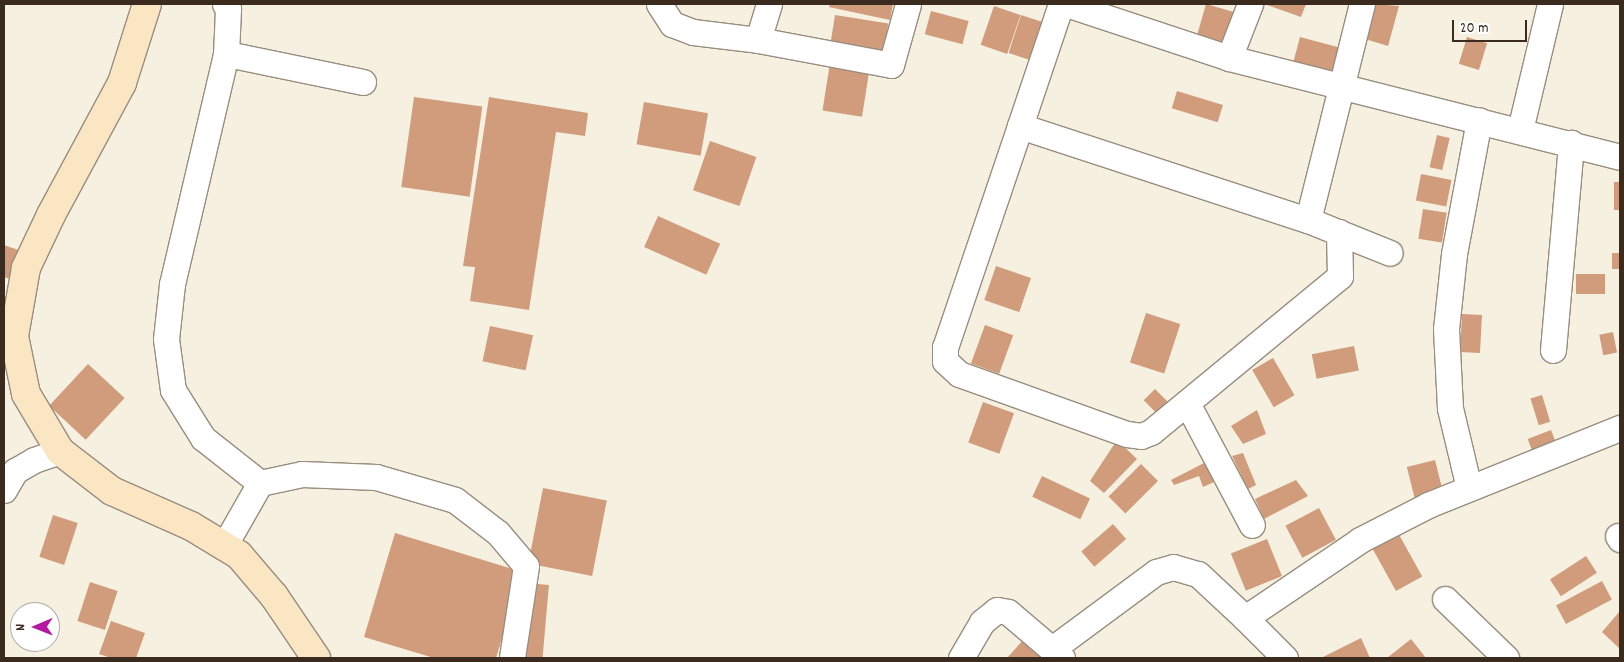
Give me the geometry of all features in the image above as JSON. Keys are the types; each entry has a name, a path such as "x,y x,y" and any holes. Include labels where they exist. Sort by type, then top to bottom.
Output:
{"street":[{"path":"147,4 122,83 51,215 26,268 14,336 26,394 60,451 112,491 191,526 239,555 274,596 316,658"},
{"path":"225,4 228,9 226,54 172,284 166,339 173,390 203,438 260,483"},
{"path":"659,4 672,24 693,32 758,40 891,65 908,4"},
{"path":"758,40 769,4"},
{"path":"1061,4 944,347 945,361 960,374 1127,434 1141,436 1151,432 1340,276 1339,232"},
{"path":"1066,4 1127,13 1229,58 1340,88 1520,130 1620,157"},
{"path":"1229,58 1250,4"},
{"path":"1308,220 1362,4"},
{"path":"1520,130 1550,4"},
{"path":"226,54 363,82"},
{"path":"1469,488 1450,408 1446,329 1454,254 1479,120"},
{"path":"1020,126 1308,220 1390,253"},
{"path":"1553,350 1571,143"},
{"path":"1187,403 1252,525"},
{"path":"1245,618 1360,540 1469,488 1620,428"},
{"path":"4,490 15,472 34,460 60,451"},
{"path":"224,546 260,483 302,474 376,477 455,500 498,533 526,566 512,658"},
{"path":"961,658 982,622 998,610 1008,612 1057,654 1156,572 1173,567 1198,574 1285,658"},
{"path":"1445,599 1506,658"}],"building":[{"path":"830,4 893,4 890,20 829,7"},
{"path":"1206,4 1234,12 1225,45 1197,37"},
{"path":"1264,4 1306,4 1301,17"},
{"path":"1374,4 1399,6 1388,46 1365,39"},
{"path":"994,6 1020,15 1007,54 981,45"},
{"path":"931,11 969,21 962,44 925,34"},
{"path":"835,15 888,23 883,55 830,47"},
{"path":"1021,15 1049,24 1036,62 1009,53"},
{"path":"1300,37 1353,51 1345,82 1292,68"},
{"path":"1467,37 1487,43 1479,70 1459,64"},
{"path":"830,63 870,69 862,117 822,110"},
{"path":"1177,91 1223,105 1218,122 1172,108"},
{"path":"414,97 482,107 470,197 401,187"},
{"path":"489,97 588,113 585,136 556,132 529,310 470,301 475,267 463,266"},
{"path":"644,102 708,113 701,156 637,144"},
{"path":"1437,135 1450,138 1442,170 1430,167"},
{"path":"710,141 756,157 739,206 693,190"},
{"path":"1421,174 1451,180 1446,206 1416,201"},
{"path":"1614,182 1620,182 1620,210 1614,210"},
{"path":"1423,209 1447,213 1442,242 1418,239"},
{"path":"658,216 720,244 706,275 644,247"},
{"path":"4,245 24,252 14,280 4,277"},
{"path":"1612,253 1620,253 1620,269 1612,269"},
{"path":"996,266 1031,278 1019,312 984,300"},
{"path":"1576,274 1605,274 1605,294 1576,294"},
{"path":"1146,313 1180,324 1164,374 1130,362"},
{"path":"1462,314 1482,315 1480,353 1460,352"},
{"path":"985,325 1013,335 999,374 971,364"},
{"path":"490,326 533,335 526,370 483,361"},
{"path":"1613,332 1617,353 1603,355 1599,335"},
{"path":"1354,346 1359,371 1317,379 1312,354"},
{"path":"1273,358 1294,395 1274,407 1252,370"},
{"path":"88,364 125,398 86,440 49,406"},
{"path":"1155,389 1172,406 1161,417 1144,400"},
{"path":"1542,395 1550,422 1539,425 1531,399"},
{"path":"983,402 1014,413 999,454 968,442"},
{"path":"1257,410 1266,434 1243,444 1231,426"},
{"path":"1551,430 1558,448 1534,457 1528,439"},
{"path":"1117,440 1137,459 1104,493 1090,481"},
{"path":"1243,453 1256,485 1248,489 1232,456"},
{"path":"1435,460 1443,491 1415,498 1407,467"},
{"path":"1208,461 1221,479 1203,487 1199,476 1174,485 1171,480"},
{"path":"1141,464 1158,481 1125,513 1108,497"},
{"path":"1042,476 1090,498 1080,519 1032,497"},
{"path":"1296,480 1308,496 1264,519 1255,499"},
{"path":"543,488 607,500 592,576 528,564"},
{"path":"1319,508 1336,540 1302,558 1285,526"},
{"path":"53,515 78,523 64,565 39,557"},
{"path":"1113,524 1126,539 1094,567 1081,552"},
{"path":"1397,531 1422,576 1396,591 1371,546"},
{"path":"395,533 522,572 496,658 434,658 364,637"},
{"path":"1267,539 1282,576 1246,591 1231,554"},
{"path":"1586,556 1597,573 1561,596 1550,579"},
{"path":"1602,581 1612,600 1566,624 1556,605"},
{"path":"90,582 118,591 105,630 77,621"},
{"path":"527,583 549,585 543,658 520,658"},
{"path":"1620,611 1620,649 1602,632"},
{"path":"111,621 145,633 136,658 111,658 99,654"},
{"path":"1361,638 1370,658 1321,658"},
{"path":"1024,639 1044,658 1007,658"},
{"path":"1411,639 1426,658 1387,658"}]}
